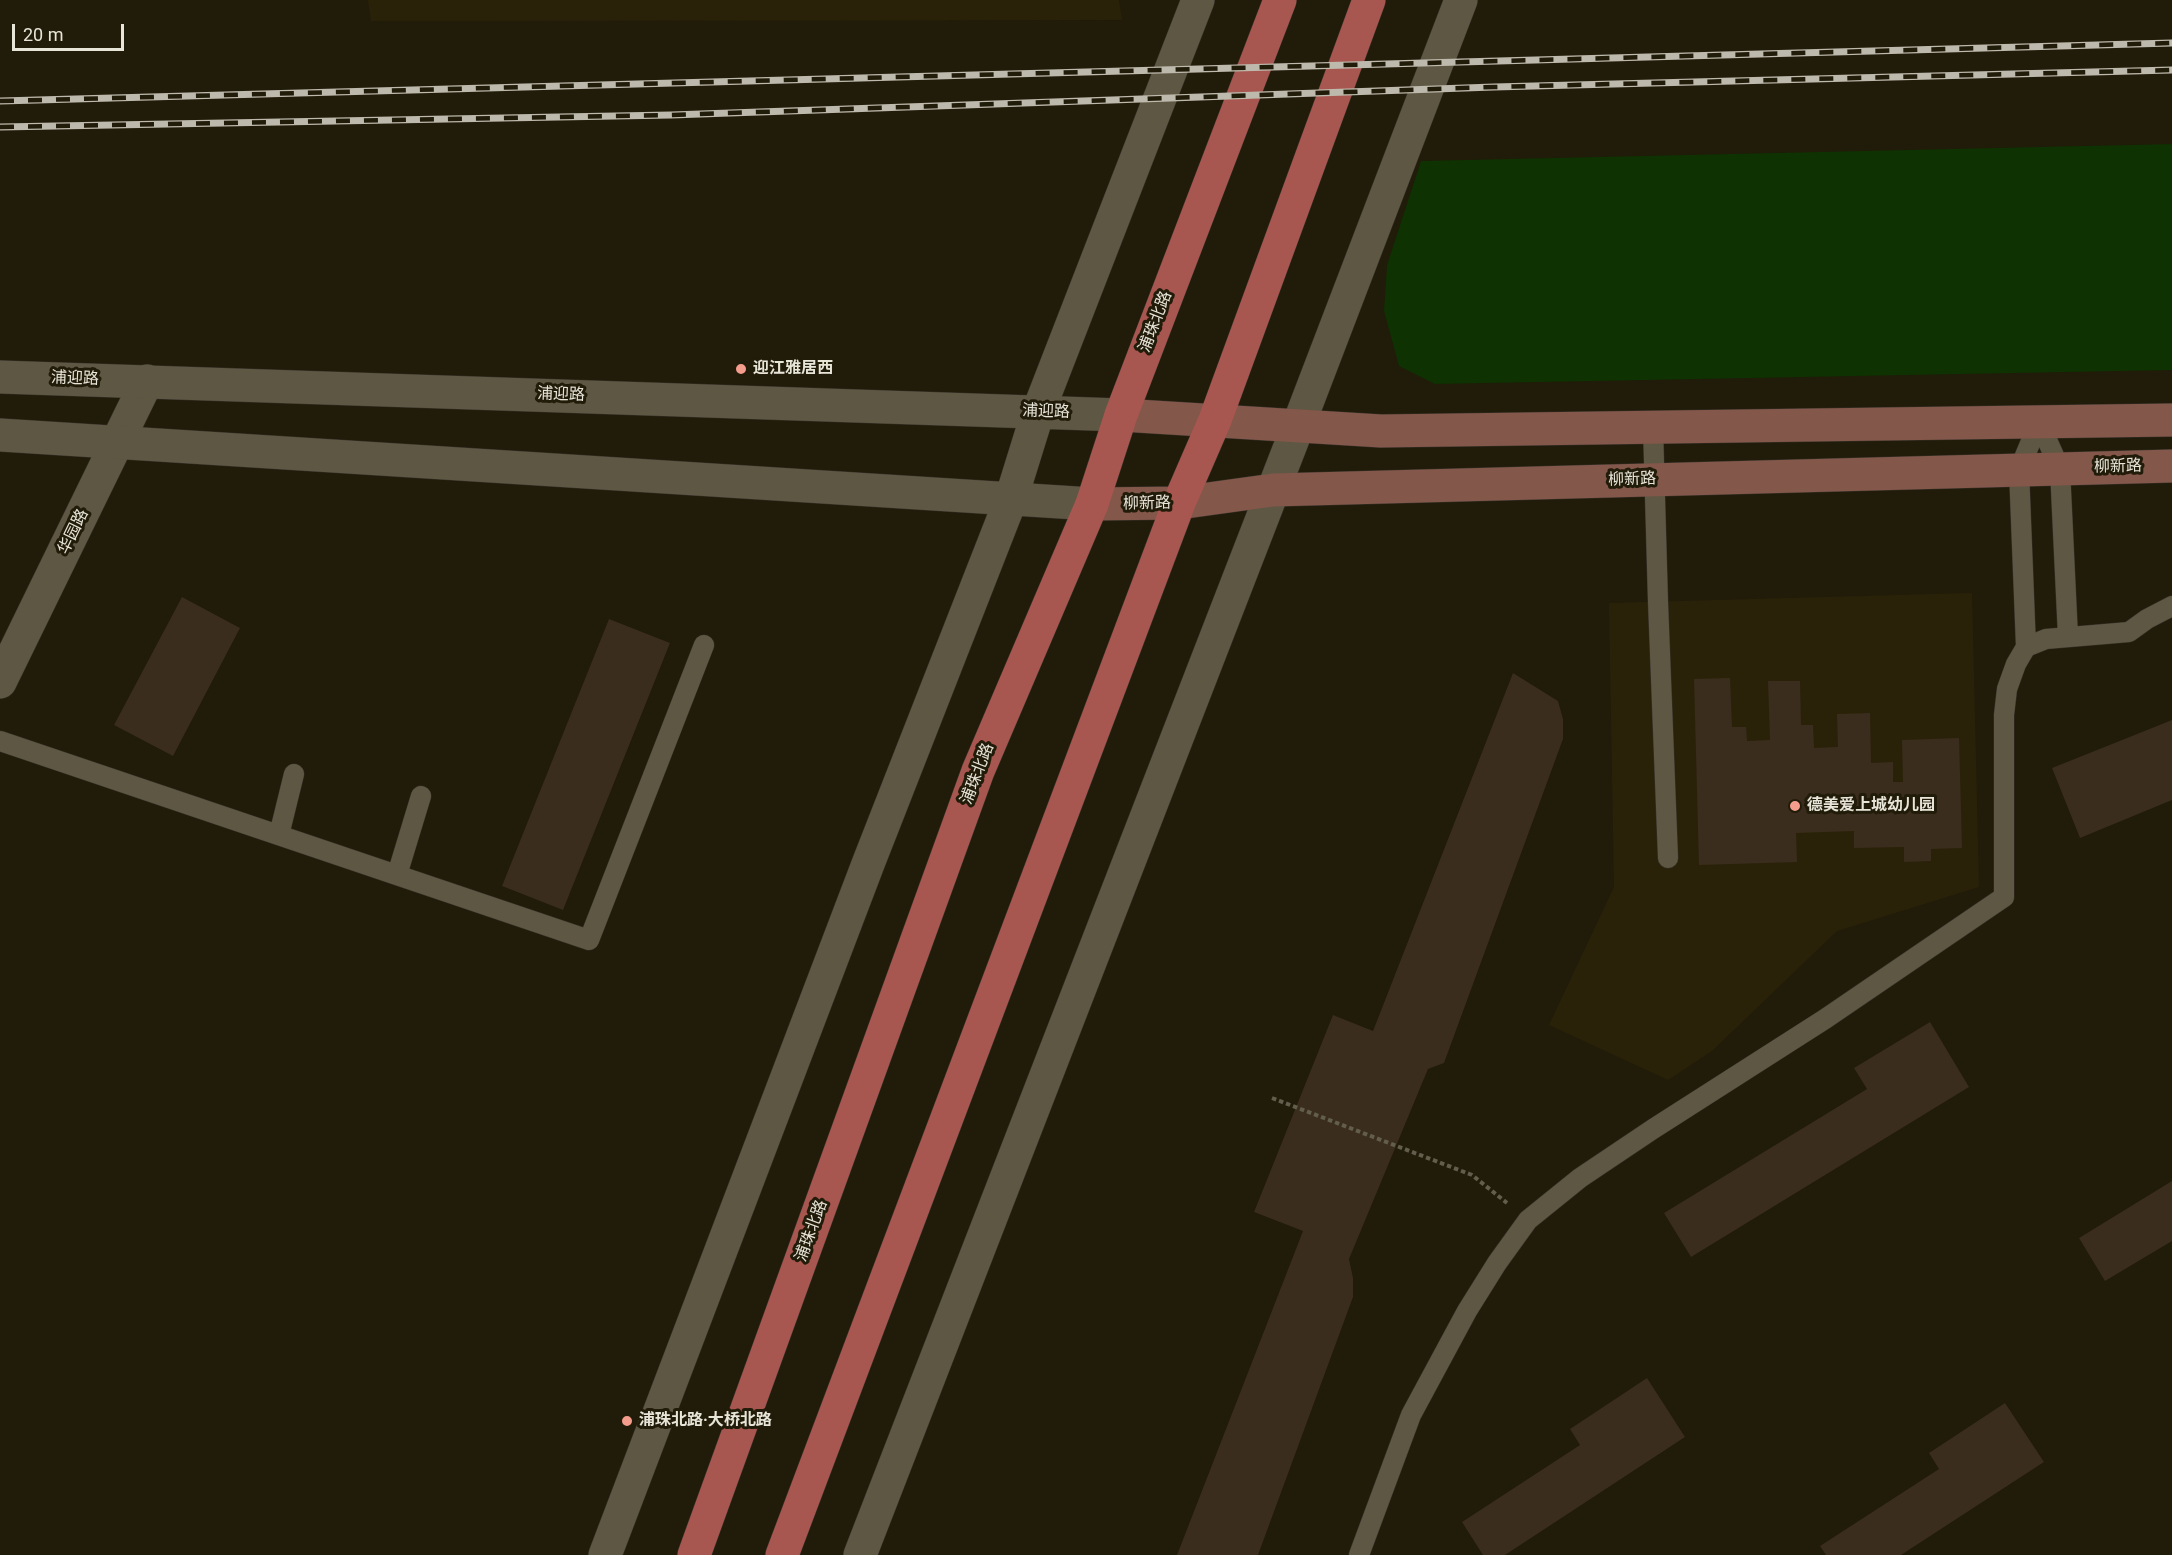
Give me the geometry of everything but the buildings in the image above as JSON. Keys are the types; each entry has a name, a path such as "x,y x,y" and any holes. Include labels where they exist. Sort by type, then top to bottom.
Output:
{"main road":[{"name":"浦珠北路","path":"694,1555 978,771 1092,504 1121,415 1280,0"},
{"path":"782,1555 1179,503 1215,420 1369,0"},
{"path":"1121,415 1381,431 2172,420"},
{"name":"柳新路","path":"1092,504 1179,503 1273,490 2172,466"}],"street":[{"path":"605,1555 864,876 1011,499 1038,412 1198,0"},
{"path":"860,1555 1461,0"},
{"name":"浦迎路","path":"0,377 1121,415"},
{"name":"华园路","path":"0,682 147,381"},
{"path":"0,435 1092,504"}],"lane":[{"path":"2038,422 2060,469 2068,637"},
{"path":"1359,1555 1411,1415 1467,1311 1497,1263 1528,1220 1580,1178 1653,1128 1825,1019 2004,897 2004,715 2007,689 2016,664 2026,647 2019,470 2038,422"},
{"path":"1653,428 1668,858"},
{"path":"2026,647 2046,639 2129,632 2147,619 2172,606"},
{"path":"0,741 589,940 704,645"},
{"path":"279,835 294,774"},
{"path":"397,875 421,796"}],"path":[{"path":"1272,1098 1472,1175 1528,1220"}],"shaded area":[{"path":"368,0 1119,0 1122,20 371,21"},
{"name":"德美爱上城幼儿园","path":"1972,593 1979,887 1837,931 1712,1051 1668,1080 1549,1025 1614,887 1609,603"}],"green space":[{"path":"2172,144 2172,370 1435,384 1399,366 1384,311 1387,265 1421,161"}],"railway":[{"path":"0,101 2172,43"},
{"path":"0,127 671,115 1494,87 2172,70"}],"place":[{"name":"迎江雅居西","path":"741,369"},
{"name":"德美爱上城幼儿园","path":"1795,806"},
{"name":"浦珠北路·大桥北路","path":"627,1421"}]}
